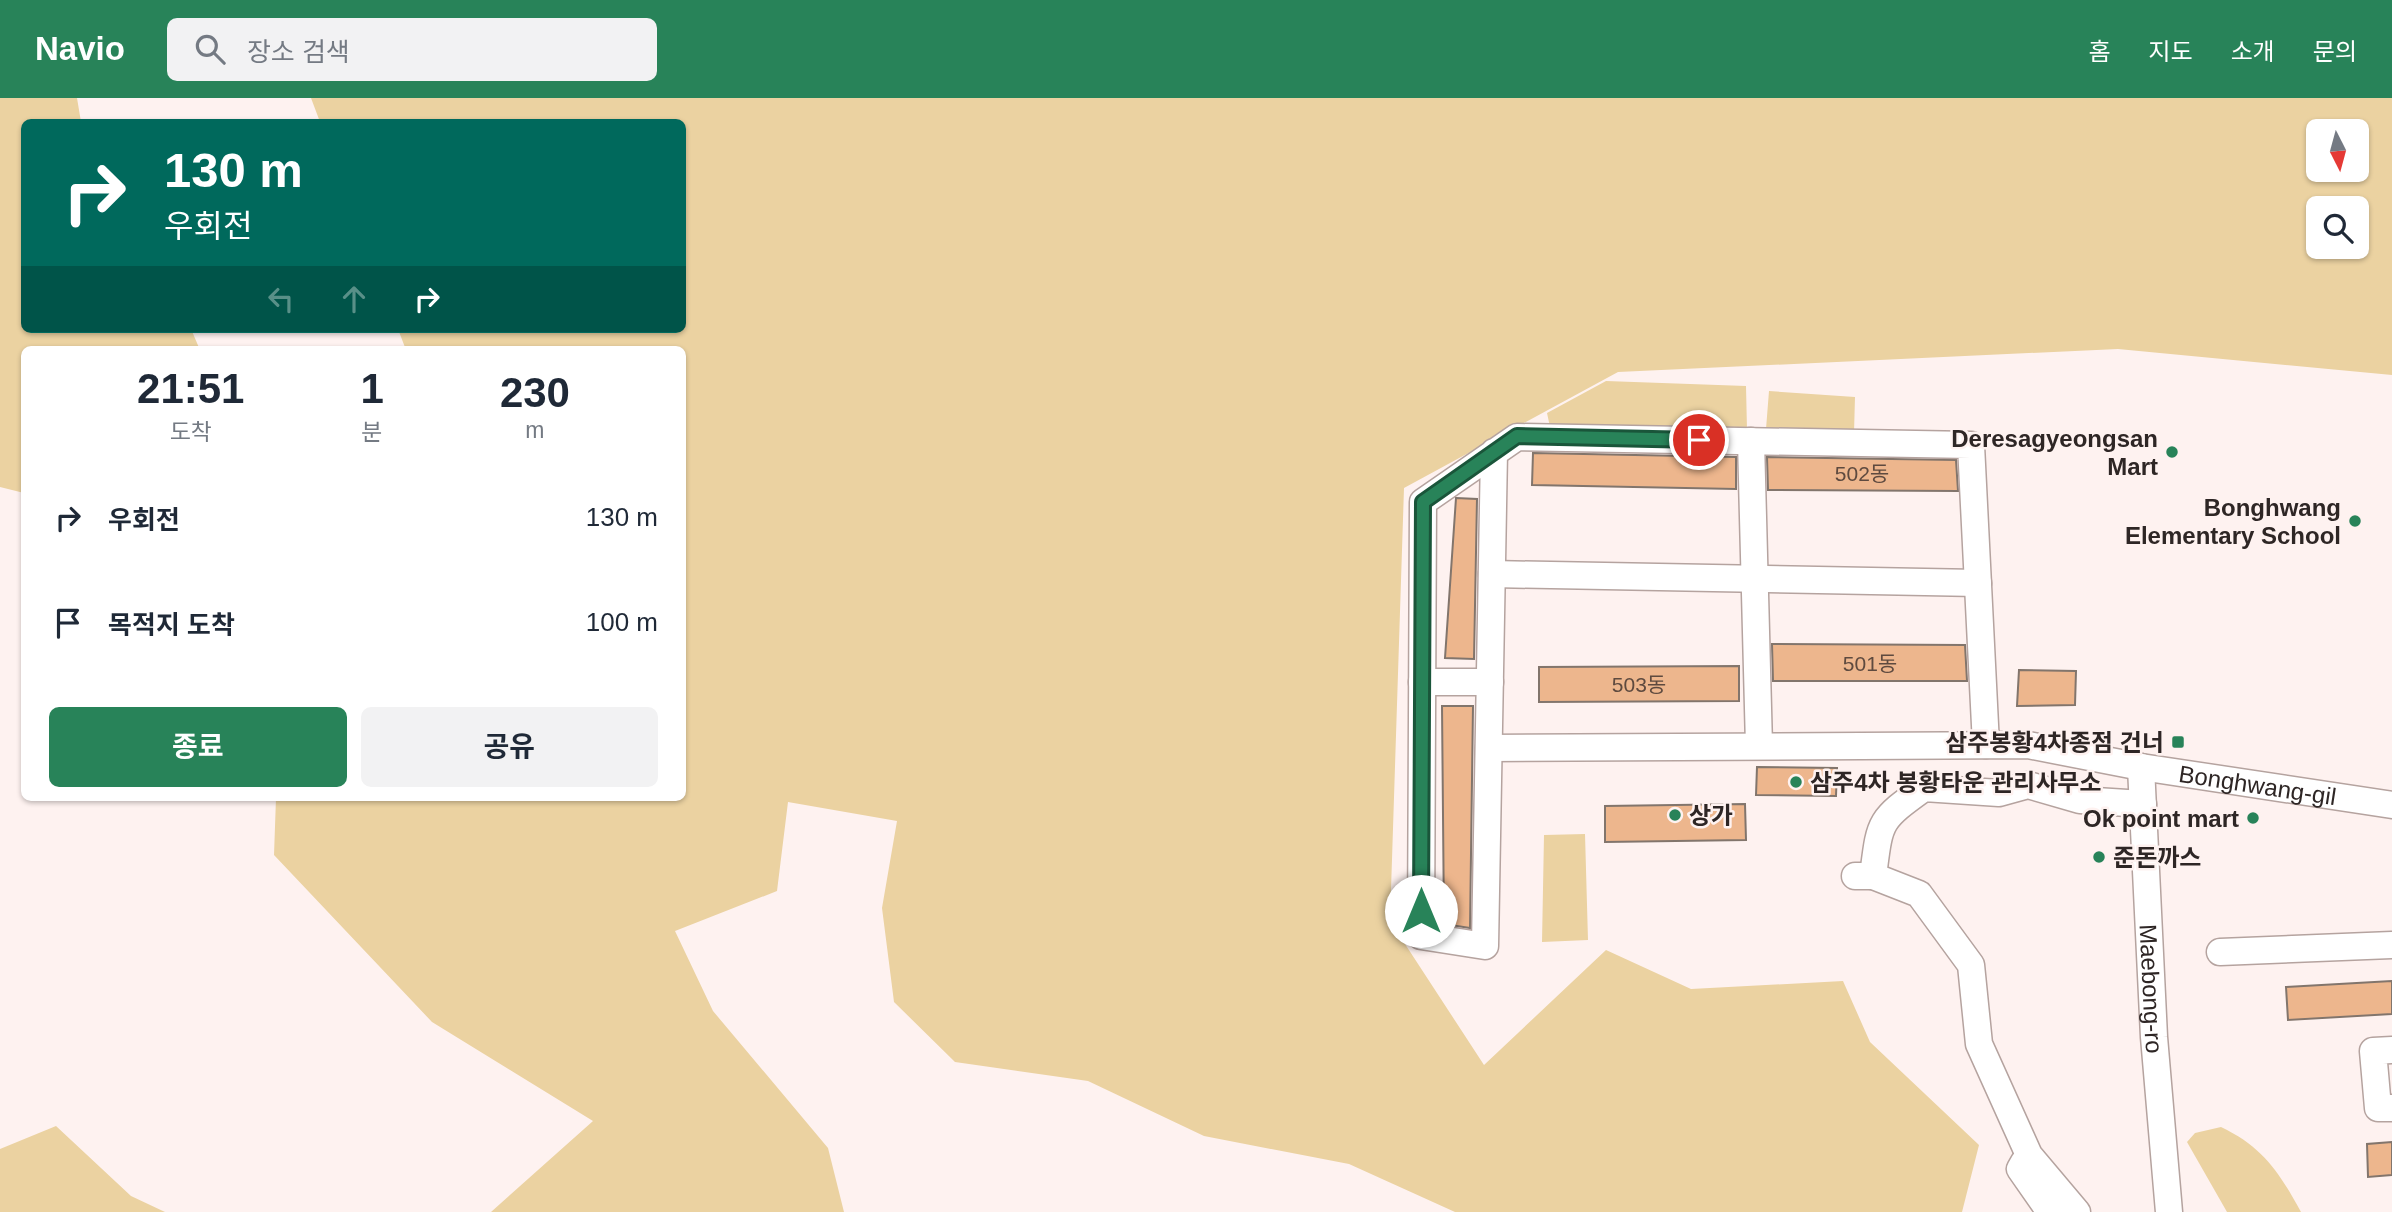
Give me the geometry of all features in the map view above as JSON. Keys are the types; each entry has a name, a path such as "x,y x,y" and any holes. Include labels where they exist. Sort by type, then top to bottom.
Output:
{"street":[{"path":"1494,452 1485,946 1421,936 1423,502 1494,452 1517,436 1971,445 1986,745"},
{"path":"1751,441 1759,746"},
{"path":"1492,573 1978,583"},
{"path":"1422,682 1490,682"},
{"name":"Bonghwang-gil","path":"1489,748 1914,744 2028,746 2141,767 2392,805"},
{"name":"Maebong-ro","path":"2141,767 2154,1037 2169,1212"},
{"path":"2077,1212 2029,1155 1979,1044 1971,965 1919,894 1864,876 1879,828 1896,809 1924,788 1999,793 2028,785 2081,800 2143,804"},
{"path":"2220,952 2392,945"},
{"path":"2392,1050 2373,1051 2378,1108 2392,1108"},
{"path":"2029,1155 2020,1169 2050,1212"}],"shaded area":[{"path":"0,98 77,98 80,119 21,119 21,333 193,333 198,346 21,346 21,492 0,487"},
{"path":"311,98 2392,98 2392,375 2118,349 1618,372 1404,488 1390,921 1484,1065 1606,950 1691,989 1843,981 1870,1042 1979,1145 1962,1212 1455,1212 1349,1164 1204,1136 1088,1081 955,1062 894,1002 882,908 897,821 788,802 777,891 675,931 713,1011 828,1148 844,1212 491,1212 593,1121 432,1022 274,855 276,801 686,801 686,346 404,346 400,333 686,333 686,119 319,119"},
{"path":"1606,381 1746,386 1747,430 1550,427 1547,413"},
{"path":"1769,391 1855,397 1854,433 1766,429"},
{"path":"1585,834 1588,940 1542,942 1544,835"},
{"path":"56,1126 131,1196 165,1212 0,1212 0,1149"},
{"path":"2221,1127 2259,1152 2277,1173 2301,1212 2227,1212 2187,1142 2195,1133"}],"building":[{"path":"1533,453 1736,457 1736,489 1532,485"},
{"path":"1767,457 1956,460 1958,491 1768,490"},
{"path":"1456,498 1477,499 1474,659 1445,658"},
{"path":"1772,644 1965,645 1967,681 1773,681"},
{"path":"1739,666 1739,701 1539,702 1539,667"},
{"path":"2019,670 2076,671 2075,705 2017,706"},
{"path":"1442,706 1473,706 1470,928 1444,924"},
{"name":"삼주4차 봉황타운 관리사무소","path":"1757,767 1837,768 1836,796 1756,795"},
{"name":"상가","path":"1745,804 1746,840 1605,842 1605,806"},
{"path":"2392,981 2392,1014 2288,1020 2286,987"},
{"path":"2392,1142 2392,1175 2368,1177 2367,1144"}],"place":[{"name":"Deresagyeongsan Mart","path":"2172,452"},
{"name":"Bonghwang Elementary School","path":"2355,521"},
{"name":"삼주봉황4차종점 건너","path":"2178,742"},
{"name":"삼주4차 봉황타운 관리사무소","path":"1796,782"},
{"name":"상가","path":"1675,815"},
{"name":"Ok point mart","path":"2253,818"},
{"name":"준돈까스","path":"2099,857"}],"route":[{"path":"1421,911 1423,502 1517,436 1699,440"}]}
